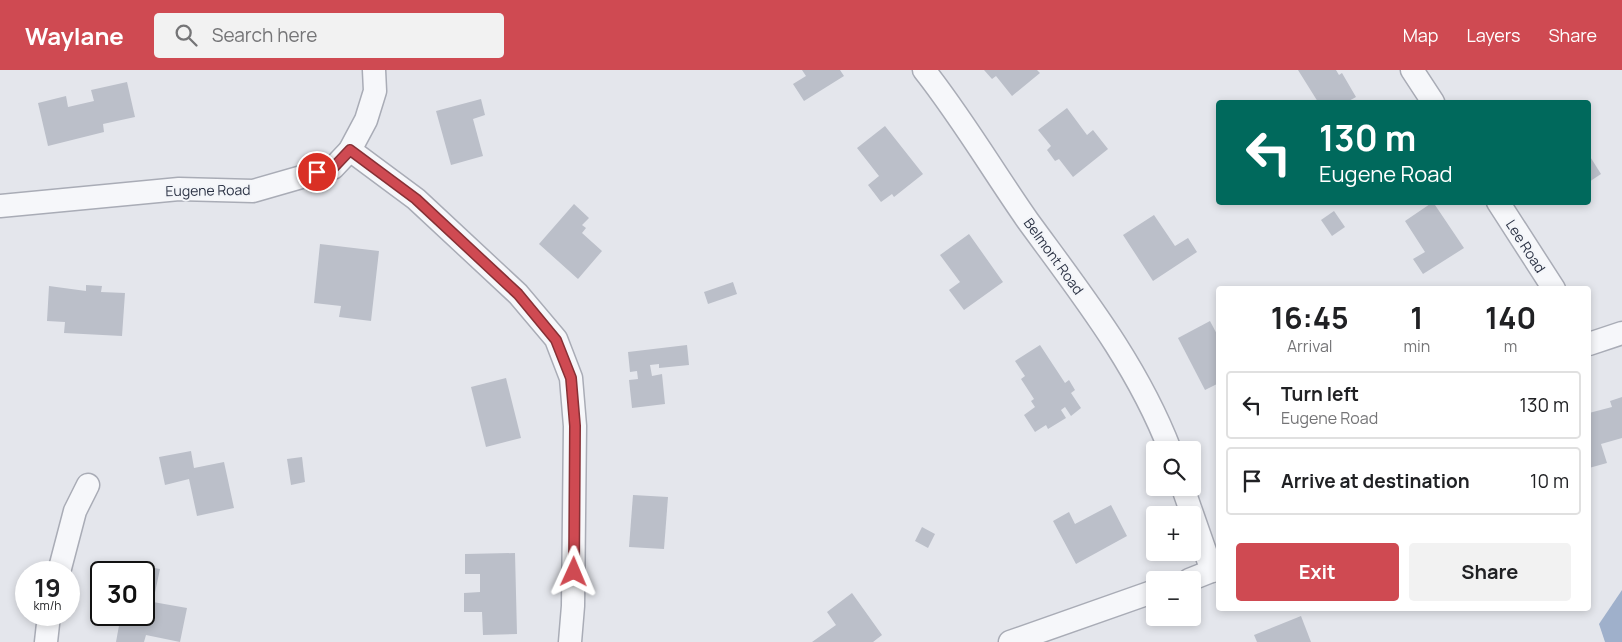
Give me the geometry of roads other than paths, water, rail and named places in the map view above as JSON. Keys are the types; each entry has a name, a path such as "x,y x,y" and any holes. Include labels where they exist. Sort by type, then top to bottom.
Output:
{"street":[{"name":"Eugene Road","path":"0,206 179,189 253,191 333,168 350,150 366,120 375,91 374,70"},
{"name":"Belmont Road","path":"924,70 1028,221 1068,272 1132,369 1155,411 1167,441"},
{"path":"1412,70 1432,100"},
{"path":"350,150 423,206 518,294 556,340 571,378 575,426 573,606 570,642"},
{"name":"Lee Road","path":"1500,205 1552,286"},
{"path":"1591,342 1622,333"},
{"path":"62,561 75,511 88,485"},
{"path":"1186,496 1215,570 1201,575"},
{"path":"1010,642 1146,594"},
{"path":"46,642 48,626"}],"water":[{"path":"1622,590 1622,642 1605,642 1599,624"}]}
